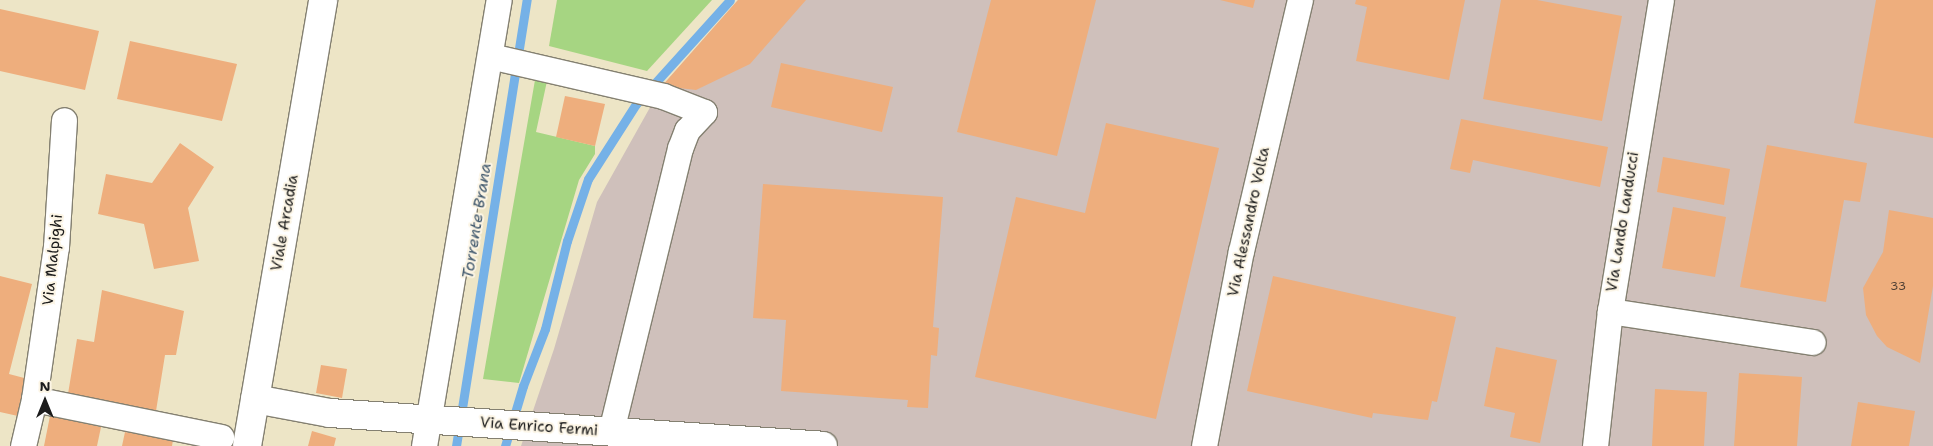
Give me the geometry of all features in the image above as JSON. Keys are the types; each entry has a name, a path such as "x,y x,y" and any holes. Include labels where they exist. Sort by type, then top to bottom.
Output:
{"street":[{"name":"Viale Arcadia","path":"246,446 323,0"},
{"path":"424,446 435,420 497,58 499,0"},
{"name":"Via Alessandro Volta","path":"1204,446 1241,251 1300,0"},
{"name":"Via Lando Landucci","path":"1595,446 1610,311 1661,0"},
{"path":"497,58 663,96 704,112 687,130 680,148 610,432"},
{"name":"Via Malpighi","path":"23,446 34,399 56,247 64,120"},
{"path":"1610,311 1813,342"},
{"path":"34,399 222,437"},
{"name":"Via Enrico Fermi","path":"255,399 330,413 824,446"}],"shaded area":[{"path":"738,0 1933,0 1933,446 521,446 554,349 597,202 662,86"}],"green space":[{"path":"557,0 712,0 647,71 549,46"},
{"path":"535,80 547,81 536,132 595,146 595,154 579,180 519,383 483,379"}],"building":[{"path":"738,0 806,0 750,64 696,90 662,86"},
{"path":"991,0 1096,0 1057,156 957,132"},
{"path":"1220,0 1255,0 1253,8"},
{"path":"1356,0 1465,0 1449,80 1356,61 1367,7 1355,4"},
{"path":"1501,0 1537,0 1622,16 1602,121 1483,99"},
{"path":"1876,0 1933,0 1933,138 1854,123"},
{"path":"0,9 99,31 85,90 0,71"},
{"path":"130,41 237,64 222,121 117,99"},
{"path":"781,63 893,87 882,132 771,107"},
{"path":"565,96 605,104 595,146 556,137"},
{"path":"1461,119 1608,147 1600,187 1473,160 1470,173 1450,169"},
{"path":"1106,123 1219,148 1156,419 975,377 1016,197 1085,213"},
{"path":"180,143 214,167 188,208 199,261 154,269 144,224 98,214 106,174 152,183"},
{"path":"1767,145 1867,163 1860,202 1844,200 1826,302 1740,287"},
{"path":"1663,157 1730,169 1724,205 1657,192"},
{"path":"763,184 943,197 933,327 939,328 937,356 931,355 928,408 907,407 908,400 781,391 786,320 753,318"},
{"path":"1673,207 1726,217 1715,277 1662,268"},
{"path":"1889,210 1933,218 1933,286 1920,363 1887,347 1877,336 1866,315 1863,288 1883,252"},
{"path":"0,276 32,284 9,374 28,379 18,416 0,412"},
{"path":"1273,276 1456,317 1437,402 1432,401 1428,420 1373,413 1372,418 1247,391"},
{"path":"102,290 184,311 176,355 165,355 156,411 68,394 77,339 94,342"},
{"path":"1496,347 1557,360 1540,443 1510,437 1515,413 1484,406"},
{"path":"321,365 347,369 342,398 316,393"},
{"path":"1739,373 1802,377 1797,446 1734,446"},
{"path":"1655,389 1707,392 1704,446 1652,446"},
{"path":"1858,402 1915,411 1909,446 1851,446"},
{"path":"50,416 101,427 97,446 44,446"},
{"path":"312,431 336,438 334,446 308,446"},
{"path":"125,432 173,440 172,446 122,446"}],"waterway":[{"name":"Torrente Brana","path":"456,446 527,0"},
{"path":"505,446 523,386 545,329 567,241 588,179 636,104 730,0"}]}
